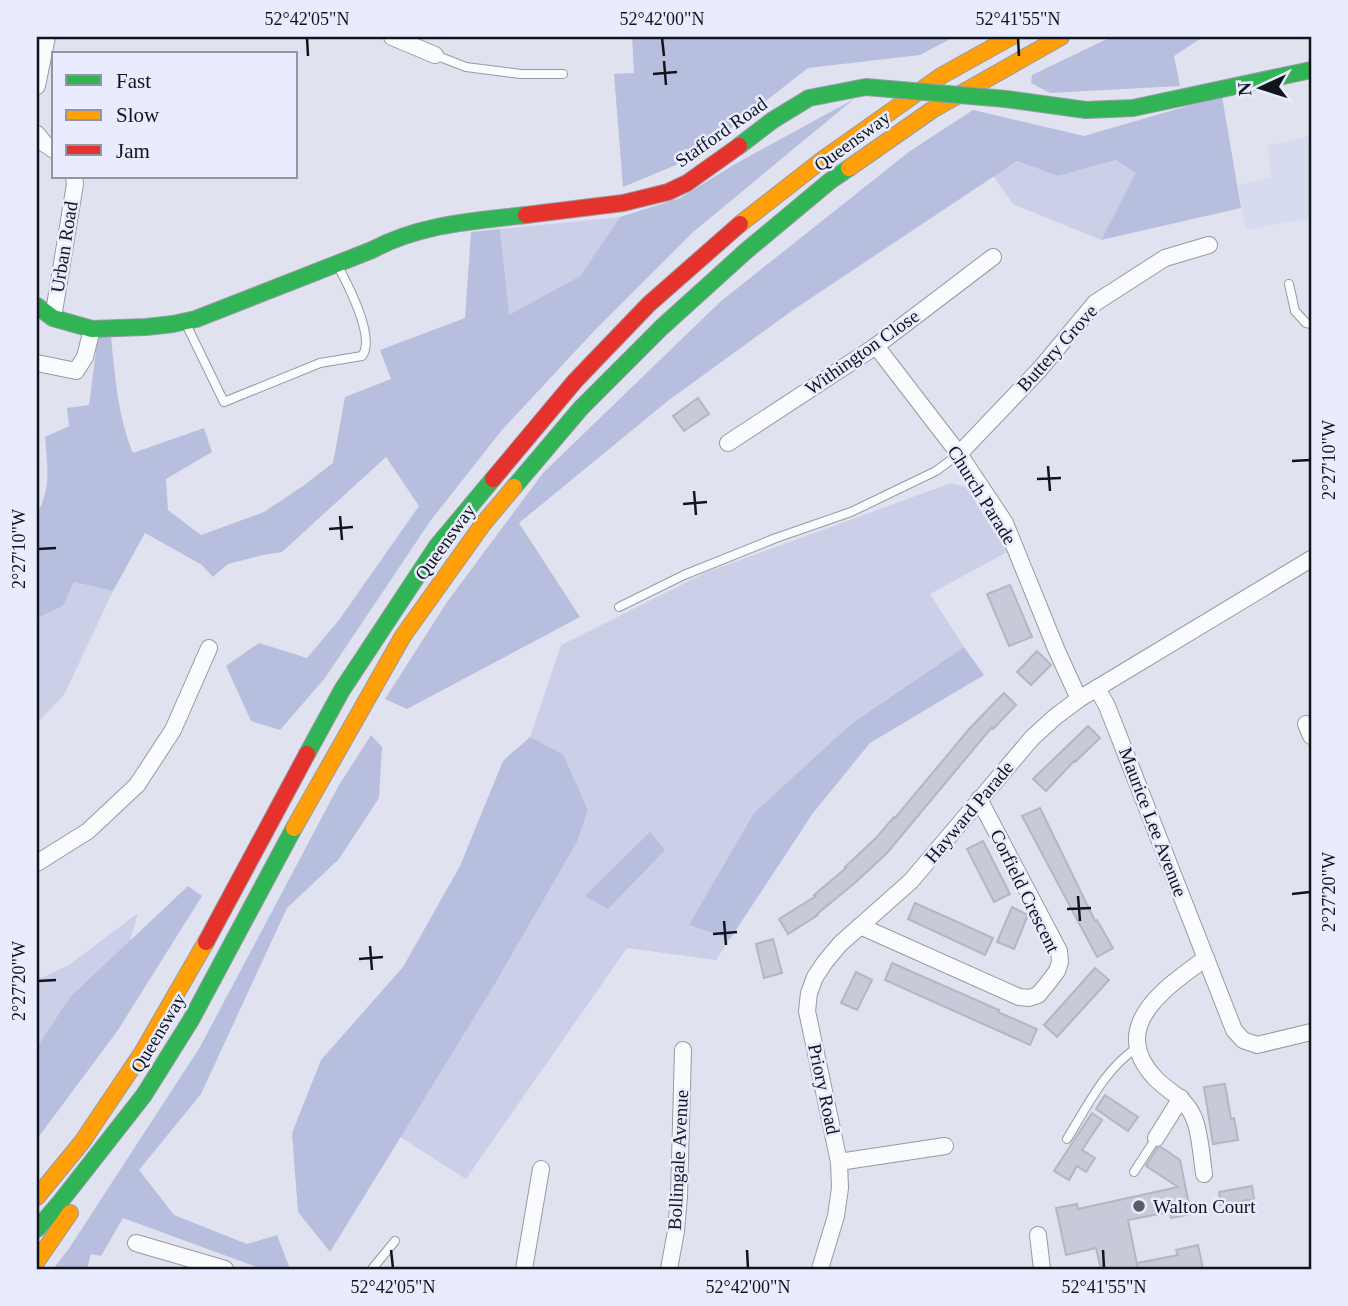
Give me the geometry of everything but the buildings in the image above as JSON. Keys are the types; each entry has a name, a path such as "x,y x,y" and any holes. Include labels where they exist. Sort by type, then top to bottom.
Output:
{"main road":[{"name":"Queensway","path":"37,1197 82,1142 142,1053 196,961 342,690 437,546 575,381 649,304 740,225 822,160 940,76 1011,37"},
{"name":"Queensway","path":"37,1229 144,1095 191,1020 306,805 403,636 483,524 581,408 662,327 746,251 830,181 932,110 1061,37"},
{"name":"Stafford Road","path":"53,318 92,329 146,327 195,319 372,250 391,239 416,230 623,203 668,192 705,171 773,120 809,98 866,87 1006,99 1086,110 1133,108 1311,70"},
{"path":"37,306 53,318"},
{"path":"62,1141 142,1053"},
{"path":"37,1261 125,1129 144,1095"}],"street":[{"path":"37,86 47,37"},
{"path":"392,37 423,56"},
{"path":"37,134 52,149"},
{"name":"Urban Road","path":"53,318 74,178"},
{"name":"Buttery Grove","path":"959,454 1040,369 1095,303 1165,258 1209,245"},
{"name":"Withington Close","path":"727,443 876,346 993,257"},
{"path":"37,363 76,371 85,357 92,329"},
{"name":"Church Parade","path":"876,346 959,454 1007,529 1079,699"},
{"path":"1097,688 1311,559"},
{"path":"37,863 89,831 137,785 173,730 209,648"},
{"name":"Hayward Parade","path":"860,926 911,881 1032,738 1055,716 1097,688"},
{"name":"Maurice Lee Avenue","path":"1097,688 1107,706 1234,1030 1243,1040 1257,1045 1311,1031"},
{"name":"Corfield Crescent","path":"860,926 1019,998 1029,999 1038,995 1057,971 1059,951 979,799"},
{"name":"Priory Road","path":"820,1269 836,1216 840,1188 839,1163 807,1011 809,993 825,962 860,926"},
{"path":"1205,1174 1195,1121 1181,1098 1157,1080 1144,1063 1138,1047 1137,1030 1148,1008 1169,985 1206,958"},
{"name":"Bollingale Avenue","path":"669,1269 678,1196 683,1050"},
{"path":"1156,1138 1181,1098"},
{"path":"839,1163 945,1146"},
{"path":"524,1269 541,1169"},
{"path":"1038,1235 1042,1269"},
{"path":"136,1242 225,1269"}],"lane":[{"path":"423,56 466,67 521,75 563,74"},
{"path":"184,321 224,402 320,363 362,356 366,348 362,320 356,301 337,263"},
{"path":"1289,284 1295,311 1306,323 1311,324"},
{"path":"619,607 684,575 776,538 851,512 936,471 959,454"},
{"path":"1067,1139 1120,1060 1138,1047"},
{"path":"1134,1172 1156,1138"},
{"path":"372,1269 395,1241"}],"shaded area":[{"path":"632,37 954,37 920,55 808,68 693,158 623,187 614,74 634,73"},
{"path":"1111,37 1203,37 1174,56 1180,86 1050,93 1031,83 1032,75"},
{"path":"1222,96 1241,208 1101,240 1136,173 1116,160 1058,176 1017,161 793,310 669,400 519,523 580,617 407,709 385,699 447,602 543,473 720,302 910,151 973,110 1084,136"},
{"path":"854,99 692,233 596,329 502,430 431,520 325,678 280,730 251,721 226,666 259,643 307,658 339,620 419,506 386,457 282,552 228,564 213,577 202,565 145,533 113,591 74,582 63,606 37,618 37,514 47,485 45,437 69,426 67,408 89,405 98,336 111,337 121,411 133,453 204,428 212,452 166,479 168,510 201,535 264,512 333,463 345,397 391,379 380,350 465,318 471,232 500,229 509,315 580,276 620,217 680,198 737,163"},
{"path":"1311,136 1311,218 1246,230 1237,185 1272,177 1267,146"},
{"path":"1116,160 1137,173 1101,240 1013,204 993,176 1017,161 1058,176"},
{"path":"620,217 580,276 508,316 500,229"},
{"path":"951,483 966,487 1007,552 930,594 964,647 851,724 689,925 730,939 716,960 627,948 466,1179 400,1137 500,975 577,842 588,810 563,754 530,737 561,645 707,572"},
{"path":"74,582 113,591 64,695 37,723 37,618 63,606"},
{"path":"964,647 984,675 870,743 813,813 730,939 689,925 754,813 851,724"},
{"path":"371,735 382,747 379,798 339,859 287,908 201,1094 139,1170 174,1215 247,1244 277,1235 290,1269 262,1269 123,1218 101,1256 91,1254 87,1269 53,1269 200,1047 339,785"},
{"path":"530,737 563,754 588,810 577,842 496,982 330,1252 298,1212 292,1133 321,1060 403,967 460,866 503,761"},
{"path":"650,832 665,850 608,909 585,896"},
{"path":"188,886 202,896 118,1030 37,1139 37,1047 70,997"},
{"path":"138,913 130,941 70,997 37,1047 37,980 69,965"}],"traffic: fast":[{"path":"1006,99 1086,110 1133,108 1311,70"},
{"path":"739,146 773,120 809,98 866,87"},
{"path":"866,87 1006,99"},
{"path":"514,487 581,408 662,327 746,251 849,168"},
{"path":"37,306 53,318 92,329 173,324 196,319 409,234 447,225 526,215"},
{"path":"307,754 342,690 437,546 493,479"},
{"path":"37,1229 144,1095 191,1020 294,828"}],"traffic: slow":[{"path":"740,224 822,160 941,76 1011,37"},
{"path":"849,168 932,110 1061,37"},
{"path":"294,828 403,636 483,524 514,487"},
{"path":"37,1197 82,1142 142,1053 206,942"},
{"path":"37,1261 70,1213"}],"traffic: jam":[{"path":"526,215 623,203 668,192 687,183 739,146"},
{"path":"493,479 575,381 649,304 740,224"},
{"path":"206,942 307,754"}],"place":[{"name":"Walton Court","path":"1139,1206"}]}
